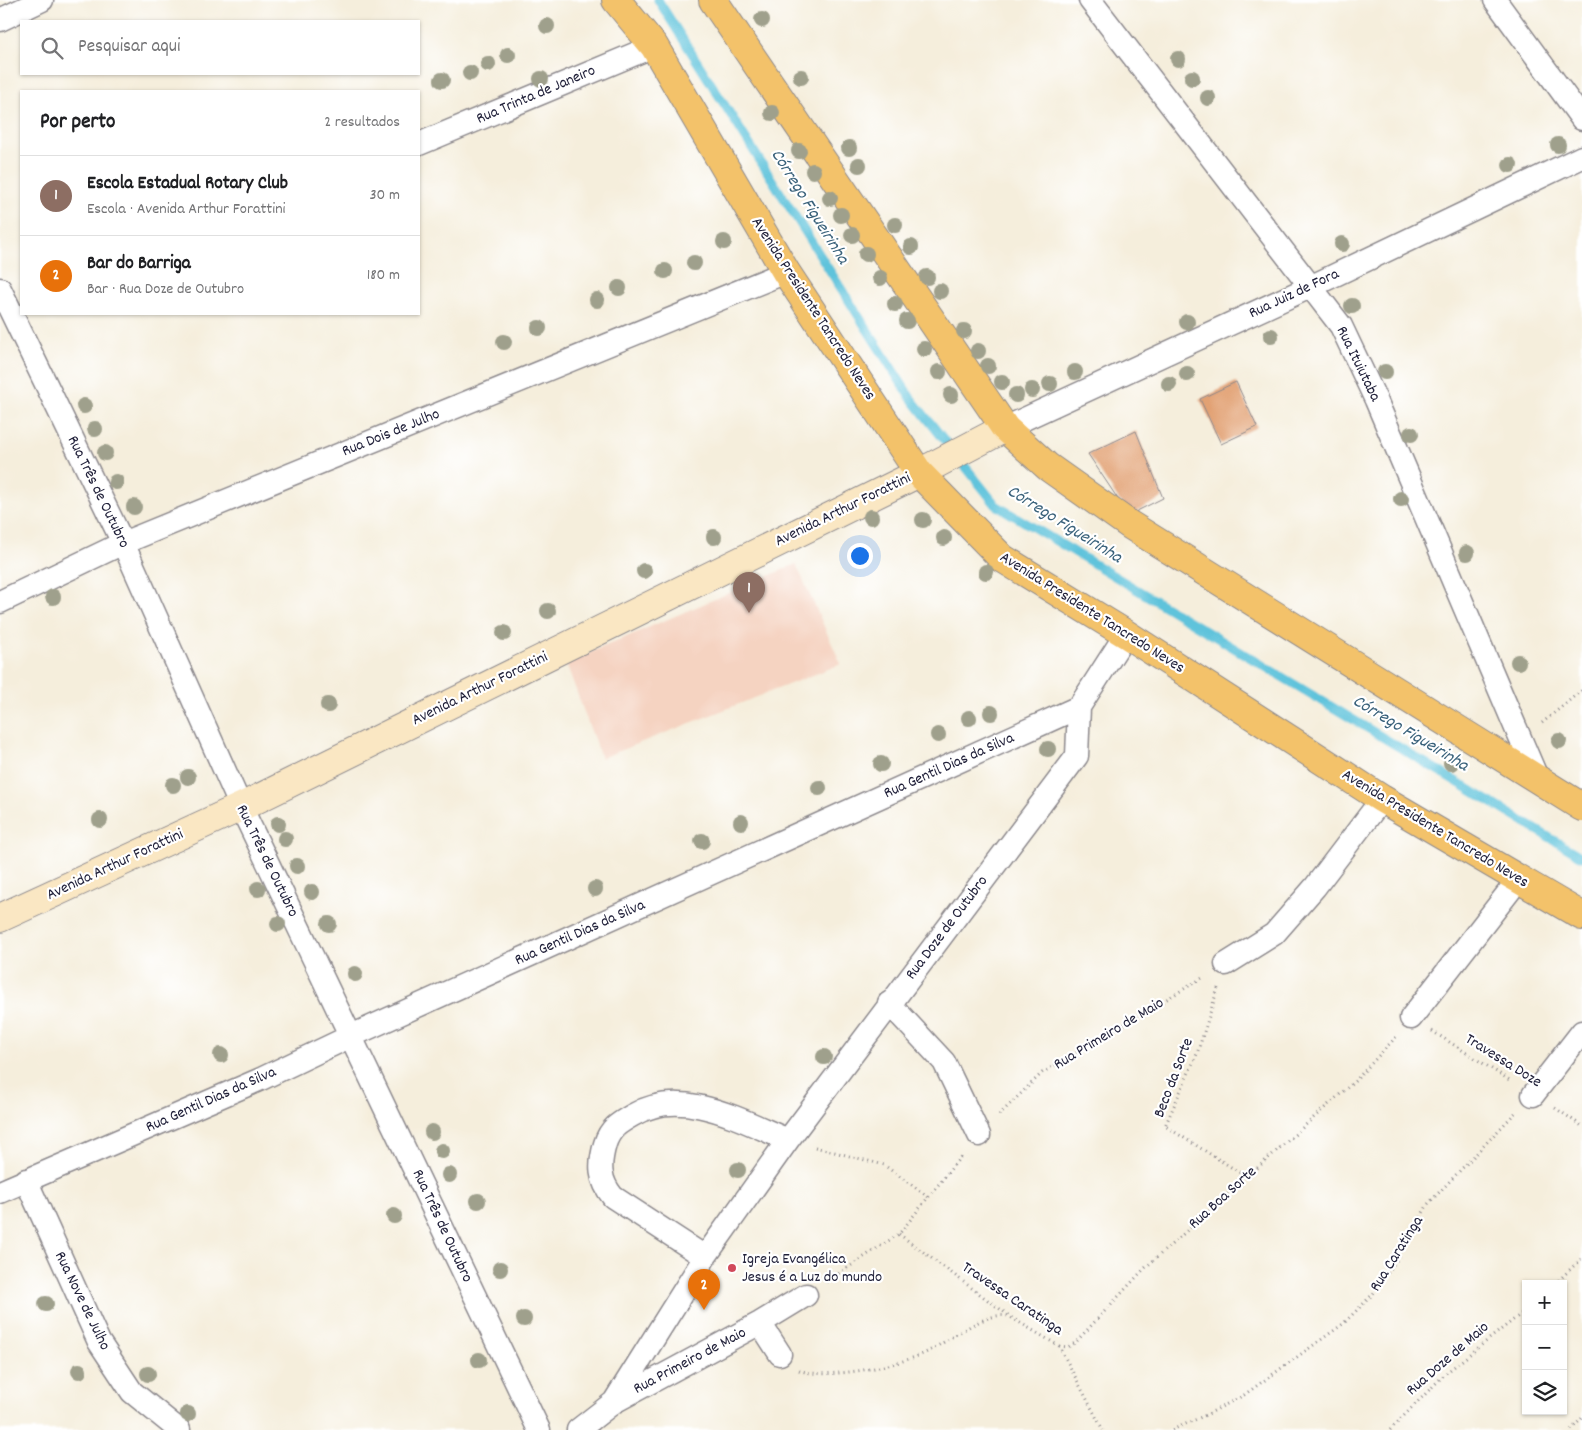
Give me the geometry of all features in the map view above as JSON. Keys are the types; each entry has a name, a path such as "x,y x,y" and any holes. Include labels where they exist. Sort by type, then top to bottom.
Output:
{"main road":[{"name":"Avenida Presidente Tancredo Neves","path":"616,0 654,46 786,272 919,472 1002,558 1126,634 1382,799 1582,916"},
{"path":"713,0 1005,428 1048,467 1130,524 1582,807"}],"street":[{"path":"0,20 42,0"},
{"name":"Rua Ituiutaba","path":"1090,0 1341,326 1357,359 1538,780"},
{"path":"1495,0 1582,119"},
{"name":"Rua Trinta de Janeiro","path":"420,144 654,46"},
{"name":"Rua Juiz de Fora","path":"1005,428 1310,287 1582,157"},
{"name":"Rua Dois de Julho","path":"0,602 123,542 786,272"},
{"name":"Rua Três de Outubro","path":"0,289 123,542 241,807 539,1430"},
{"name":"Avenida Arthur Forattini","path":"0,918 241,807 1005,428"},
{"path":"1079,707 1126,634"},
{"name":"Rua Doze de Outubro","path":"614,1402 705,1257 788,1140 889,1003 1077,756 1079,707"},
{"name":"Rua Gentil Dias da Silva","path":"0,1192 261,1079 351,1036 1079,707"},
{"path":"1226,964 1274,934 1315,887 1382,799"},
{"path":"1411,1018 1518,880"},
{"path":"889,1003 944,1062 979,1135"},
{"path":"1533,1095 1582,1032"},
{"path":"705,1257 613,1197 604,1186 601,1162 609,1134 616,1124 653,1105 676,1102 695,1105 722,1114 788,1140"},
{"name":"Rua Nove de Julho","path":"26,1180 99,1342 132,1392 179,1430"},
{"name":"Rua Primeiro de Maio","path":"578,1430 614,1402 760,1323 806,1295"},
{"path":"760,1323 780,1354"}],"path":[{"path":"1521,740 1582,690"},
{"name":"Rua Primeiro de Maio","path":"839,1274 899,1234 979,1135 1042,1073 1226,964"},
{"name":"Beco da Sorte","path":"1213,1005 1197,1054 1165,1126 1246,1177"},
{"name":"Travessa Doze","path":"1411,1018 1582,1126"},
{"name":"Rua Boa Sorte","path":"1059,1346 1068,1347 1075,1343 1145,1268 1356,1080 1390,1046"},
{"name":"Rua Caratinga","path":"1172,1430 1244,1395 1343,1324 1373,1294 1398,1258 1428,1204 1533,1095"},
{"path":"788,1140 884,1165 928,1197"},
{"name":"Travessa Caratinga","path":"899,1234 1012,1318 1059,1346 1103,1430"},
{"path":"1559,1280 1582,1258"},
{"name":"Rua Doze de Maio","path":"1390,1430 1446,1373 1522,1313"},
{"path":"780,1354 794,1368 810,1374 827,1375 853,1372 927,1353 992,1316 1005,1315 1012,1318"},
{"path":"1571,1430 1582,1418"}],"shaded area":[{"path":"796,564 841,664 601,758 566,663"}],"building":[{"path":"1236,382 1257,427 1221,444 1200,399"},
{"path":"1136,431 1163,498 1133,513 1120,502 1088,454"}],"waterway":[{"name":"Córrego Figueirinha","path":"658,0 910,397 996,505 1582,857"}],"place":[{"name":"Escola Estadual Rotary Club","path":"749,613"},
{"name":"Igreja Evangélica Jesus é a Luz do mundo","path":"732,1268"},
{"name":"Bar do Barriga","path":"704,1310"}]}
